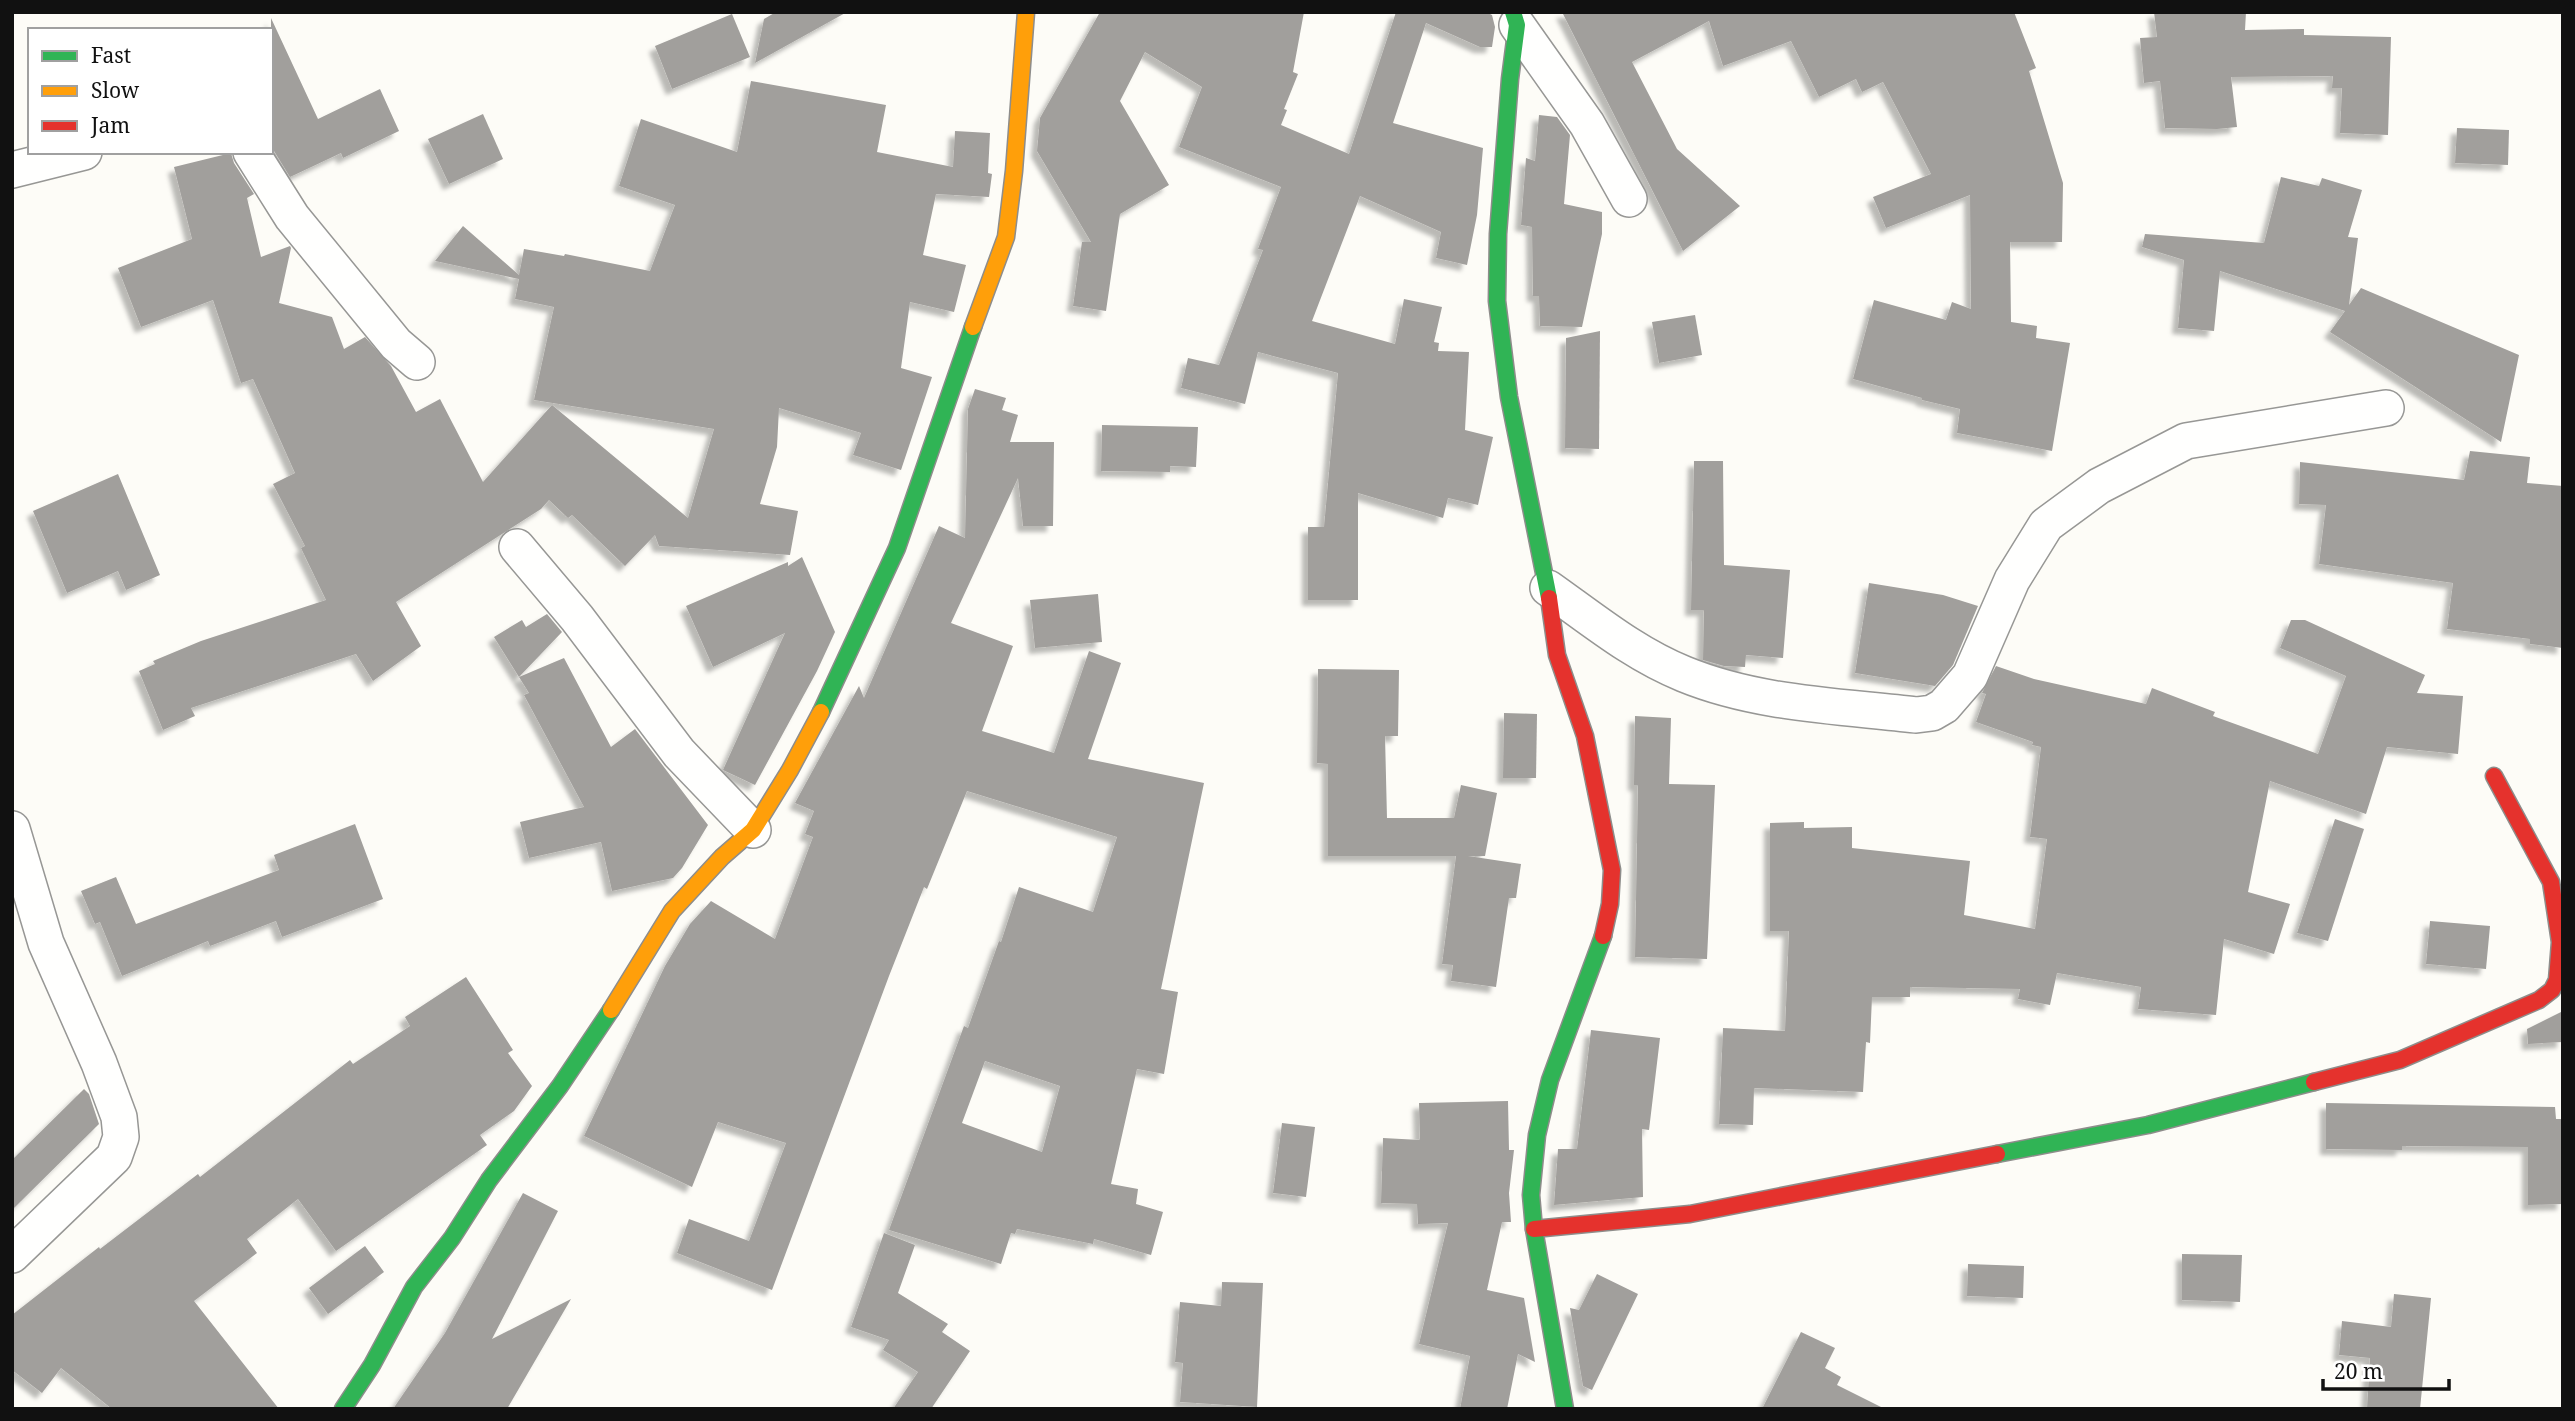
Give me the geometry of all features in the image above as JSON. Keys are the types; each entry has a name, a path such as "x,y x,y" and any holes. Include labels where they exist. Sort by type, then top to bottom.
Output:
{"street":[{"path":"343,1409 372,1365 414,1287 452,1238 489,1180 612,1010 672,911 722,857 753,830 790,770 837,681 897,548 1006,237 1014,171 1026,12"},
{"path":"1515,18 1587,124 1629,199"},
{"path":"1515,18 1499,221 1497,301 1509,397 1548,588 1557,655 1585,736 1612,870 1611,904 1605,929 1550,1080 1536,1135 1531,1195 1534,1229 1564,1409"},
{"path":"12,170 76,154"},
{"path":"252,154 292,217 387,334 417,362"},
{"path":"1548,588 1634,649 1683,674 1737,692 1916,715 1932,713 1944,706 1970,676 2012,580 2046,525 2099,486 2186,441 2385,408"},
{"path":"517,547 577,618 679,753 753,830"},
{"path":"1534,1229 1690,1214 2148,1125 2400,1060 2539,1000 2560,983 2560,942 2551,881 2494,776"},
{"path":"12,829 46,943 99,1063 119,1117 121,1137 114,1157 12,1255"}],"building":[{"path":"776,12 847,12 755,63 764,19"},
{"path":"1100,12 1304,12 1293,72 1298,74 1284,109 1287,110 1281,125 1349,154 1396,12 1486,12 1492,15 1495,27 1492,47 1480,47 1426,23 1393,123 1483,148 1477,215 1467,265 1436,258 1441,232 1360,196 1312,321 1395,344 1404,299 1442,307 1434,342 1439,343 1438,351 1469,352 1465,430 1493,437 1478,505 1448,498 1443,518 1358,493 1358,600 1308,600 1308,527 1324,527 1338,373 1258,352 1245,404 1181,388 1188,358 1219,365 1263,250 1258,249 1281,187 1179,147 1202,87 1145,52 1120,101 1169,185 1120,214 1106,311 1073,306 1082,242 1091,242 1037,151 1040,118"},
{"path":"1562,12 2014,12 2036,68 2029,71 2063,183 2062,242 2010,242 2011,322 2037,326 2036,338 2070,343 2052,451 1957,433 1960,409 1853,379 1874,300 1946,320 1952,302 1971,309 1970,195 1886,228 1873,197 1931,174 1883,82 1862,92 1856,79 1819,97 1791,41 1723,66 1709,21 1632,62 1677,149 1740,206 1683,251"},
{"path":"2154,12 2246,12 2245,30 2304,29 2304,35 2391,37 2388,135 2340,133 2342,88 2332,88 2333,76 2231,77 2237,127 2165,128 2160,81 2144,83 2140,38 2157,37"},
{"path":"732,14 750,57 672,89 655,46"},
{"path":"271,18 318,119 380,89 399,131 343,158 341,153 290,177 273,149"},
{"path":"751,81 886,105 877,152 953,167 955,131 990,133 988,173 992,174 989,197 936,194 923,255 966,265 954,312 910,302 901,368 932,377 901,470 853,455 861,433 779,408 777,447 760,504 798,511 790,555 659,546 655,535 625,566 572,515 568,518 549,500 541,509 396,602 421,646 373,681 356,654 191,708 195,716 163,730 139,671 155,664 153,661 201,641 326,600 301,548 305,546 273,484 295,473 253,379 241,383 213,300 141,327 118,268 192,239 174,167 231,154 254,194 247,198 261,257 290,246 291,248 279,303 332,317 344,349 365,337 391,366 416,412 440,399 483,482 552,405 688,518 714,429 534,400 554,307 515,299 519,279 435,261 463,226 519,275 524,249 564,256 565,254 650,271 675,205 619,186 641,119 737,152"},
{"path":"483,114 503,159 449,184 428,139"},
{"path":"1539,115 1557,117 1570,135 1564,204 1602,212 1602,234 1582,327 1540,326 1539,296 1533,296 1532,227 1521,225 1526,158 1535,161"},
{"path":"2457,128 2509,130 2508,165 2455,163"},
{"path":"2281,177 2319,186 2322,178 2362,190 2348,237 2358,238 2349,305 2361,288 2519,355 2501,442 2330,332 2345,311 2220,271 2214,331 2178,328 2184,260 2142,247 2145,234 2264,243"},
{"path":"1695,315 1702,355 1659,363 1652,322"},
{"path":"1600,331 1599,449 1565,448 1566,338"},
{"path":"975,389 1006,398 1002,410 1018,415 1010,442 1054,442 1053,526 1023,526 1018,478 951,623 1013,646 982,731 1054,753 1089,651 1121,663 1088,759 1204,783 1161,989 1178,992 1164,1074 1137,1069 1111,1184 1138,1189 1136,1204 1163,1212 1151,1255 1094,1239 1093,1244 1017,1229 1015,1234 1011,1233 1001,1264 889,1230 964,1026 968,1028 999,941 1001,942 1019,887 1093,912 1117,837 967,791 927,889 924,887 889,976 772,1290 677,1253 689,1219 749,1241 786,1143 718,1122 692,1187 584,1136 665,966 690,924 711,901 775,939 813,837 805,834 814,811 795,803 859,686 864,698 939,526 965,538 968,409","holes":["985,1061 1060,1086 1042,1152 962,1123"]},
{"path":"1102,425 1198,427 1196,467 1170,466 1170,472 1101,471"},
{"path":"2470,451 2530,457 2527,483 2563,486 2563,648 2530,644 2530,639 2447,629 2453,583 2319,564 2326,505 2299,504 2300,462 2464,480"},
{"path":"1694,461 1723,461 1724,565 1790,570 1783,658 1746,655 1745,667 1724,666 1703,660 1704,610 1691,610"},
{"path":"118,474 160,575 126,590 118,571 67,593 33,511"},
{"path":"802,557 835,632 817,671 755,785 723,770 785,633 713,667 686,606 788,562 788,566"},
{"path":"1869,583 1943,595 1978,606 1953,665 1935,686 1855,673"},
{"path":"1098,594 1102,642 1035,648 1030,600"},
{"path":"547,614 562,632 519,677 494,637 522,620 526,627"},
{"path":"2291,620 2305,620 2425,675 2417,693 2463,696 2458,754 2387,747 2366,814 2270,781 2248,892 2290,904 2274,954 2224,939 2216,1015 2138,1009 2141,987 2057,973 2050,1005 2018,999 2020,989 1910,987 1910,997 1872,997 1870,1043 1866,1042 1863,1092 1754,1088 1753,1125 1719,1124 1723,1028 1785,1031 1789,931 1770,931 1770,823 1804,822 1804,828 1852,827 1852,848 1970,861 1964,915 2035,929 2047,839 2030,837 2041,747 1976,722 1986,694 1982,693 1996,666 2034,679 2146,704 2152,688 2215,712 2213,716 2318,754 2346,676 2280,648"},
{"path":"564,658 611,747 635,729 708,825 673,878 612,891 601,842 529,858 520,822 584,807 524,695 529,693 519,677"},
{"path":"1318,669 1399,670 1398,736 1385,736 1387,818 1454,818 1461,785 1497,793 1485,856 1468,856 1521,864 1516,898 1509,898 1496,987 1451,981 1453,965 1442,964 1456,856 1328,856 1328,764 1317,763"},
{"path":"1504,713 1537,714 1536,778 1503,778"},
{"path":"1635,716 1671,718 1669,784 1715,785 1707,959 1635,957 1638,785 1634,785"},
{"path":"2335,819 2364,829 2328,941 2297,933"},
{"path":"355,824 383,899 282,937 276,921 210,946 208,941 122,976 100,922 95,924 81,891 116,877 136,924 279,870 274,855"},
{"path":"2430,921 2490,926 2486,969 2426,964"},
{"path":"466,977 513,1050 508,1053 532,1086 514,1111 480,1135 487,1145 336,1251 298,1199 247,1239 257,1253 194,1301 279,1409 112,1409 61,1368 42,1393 12,1370 12,1315 198,1174 200,1177 350,1060 353,1064 410,1026 405,1017"},
{"path":"2563,1011 2563,1042 2528,1044 2527,1029"},
{"path":"1591,1030 1660,1038 1649,1130 1642,1129 1643,1197 1554,1205 1558,1149 1577,1149"},
{"path":"84,1089 89,1094 99,1124 12,1210 12,1160"},
{"path":"1508,1101 1509,1150 1514,1150 1509,1193 1511,1222 1502,1222 1487,1290 1524,1298 1535,1362 1518,1354 1507,1409 1460,1409 1470,1356 1419,1344 1448,1223 1418,1224 1417,1204 1381,1203 1383,1138 1420,1140 1419,1103"},
{"path":"2326,1103 2555,1107 2556,1119 2563,1119 2563,1204 2528,1205 2528,1147 2402,1146 2402,1150 2326,1149"},
{"path":"1282,1123 1315,1127 1306,1197 1273,1193"},
{"path":"523,1193 558,1211 492,1339 571,1299 507,1409 393,1409 445,1333"},
{"path":"884,1233 915,1245 898,1293 948,1324 942,1332 970,1351 931,1409 893,1409 918,1372 883,1350 889,1340 851,1327"},
{"path":"365,1246 384,1272 328,1314 309,1288"},
{"path":"2182,1254 2242,1255 2240,1302 2182,1300"},
{"path":"1968,1264 2024,1266 2023,1298 1967,1296"},
{"path":"1597,1274 1638,1294 1592,1390 1583,1386 1570,1308 1579,1310"},
{"path":"1222,1282 1263,1283 1257,1407 1180,1402 1183,1363 1175,1362 1180,1302 1221,1306"},
{"path":"2394,1294 2431,1298 2420,1409 2367,1409 2370,1358 2339,1355 2342,1321 2391,1327"},
{"path":"1801,1332 1835,1348 1825,1368 1841,1377 1837,1385 1885,1409 1762,1409"}],"traffic: fast":[{"path":"1513,12 1517,25 1498,234 1497,301 1509,397 1549,598"},
{"path":"821,712 897,548 973,327"},
{"path":"1565,1409 1534,1229 1531,1195 1537,1135 1550,1080 1603,936"},
{"path":"343,1409 372,1365 414,1287 452,1238 489,1180 560,1086 611,1010"},
{"path":"1997,1154 2148,1125 2314,1082"}],"traffic: slow":[{"path":"973,327 1006,237 1014,171 1026,12"},
{"path":"611,1010 672,911 722,857 753,830 821,712"}],"traffic: jam":[{"path":"1549,598 1557,655 1585,736 1612,870 1610,904 1603,936"},
{"path":"2314,1082 2400,1060 2539,1000 2552,990 2557,980 2560,942 2551,882 2494,776"},
{"path":"1534,1229 1690,1214 1997,1154"}]}
